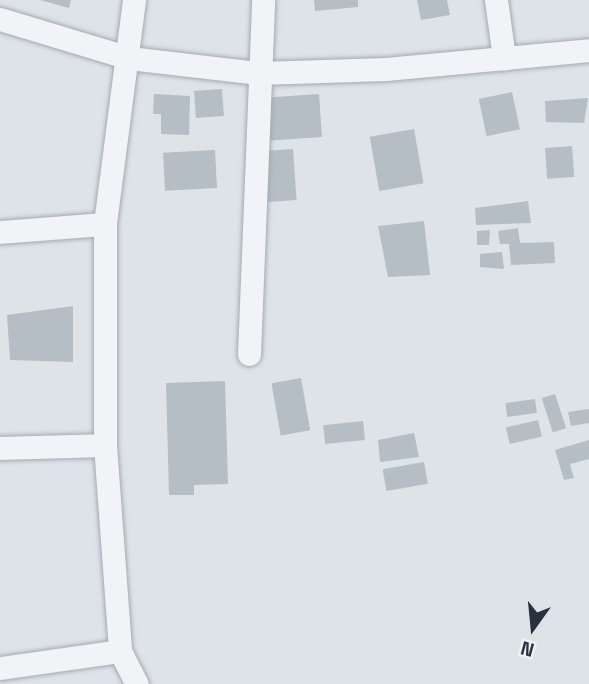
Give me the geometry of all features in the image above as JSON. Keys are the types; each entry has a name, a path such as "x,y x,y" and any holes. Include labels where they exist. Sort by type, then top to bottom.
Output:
{"street":[{"path":"134,0 130,58 106,223 105,445 120,650 137,684"},
{"path":"249,354 263,0"},
{"path":"496,0 504,58"},
{"path":"5,23 130,58 259,73 386,69 589,50"},
{"path":"0,232 106,223"},
{"path":"0,448 105,445"},
{"path":"0,668 120,650"}],"building":[{"path":"40,0 71,0 69,8"},
{"path":"314,0 358,0 358,7 315,11"},
{"path":"417,0 447,0 450,15 421,20"},
{"path":"222,89 224,116 196,118 194,91"},
{"path":"512,92 520,129 487,136 479,99"},
{"path":"154,94 190,96 189,135 161,134 161,114 153,114"},
{"path":"319,94 322,137 264,141 261,98"},
{"path":"588,98 584,123 546,122 545,101"},
{"path":"414,129 424,183 379,191 370,137"},
{"path":"572,146 574,177 547,179 545,148"},
{"path":"293,149 297,200 261,202 257,152"},
{"path":"215,150 217,188 165,191 163,153"},
{"path":"528,201 531,223 476,225 475,208"},
{"path":"424,221 430,275 388,277 378,226"},
{"path":"518,228 520,243 554,242 555,263 511,265 509,244 500,244 498,231"},
{"path":"490,230 489,245 477,245 477,231"},
{"path":"502,252 504,269 480,267 480,254"},
{"path":"73,306 73,362 10,360 7,315"},
{"path":"301,378 310,430 281,435 271,383"},
{"path":"225,381 228,484 194,485 194,495 169,495 166,383"},
{"path":"555,394 566,428 553,433 542,398"},
{"path":"535,399 537,413 507,417 505,403"},
{"path":"589,409 589,423 571,426 568,412"},
{"path":"538,420 542,437 510,444 506,427"},
{"path":"363,421 365,440 325,444 323,425"},
{"path":"414,433 419,457 380,462 378,440"},
{"path":"589,440 589,459 570,464 574,478 564,480 555,450"},
{"path":"424,462 428,484 386,491 383,469"}]}
